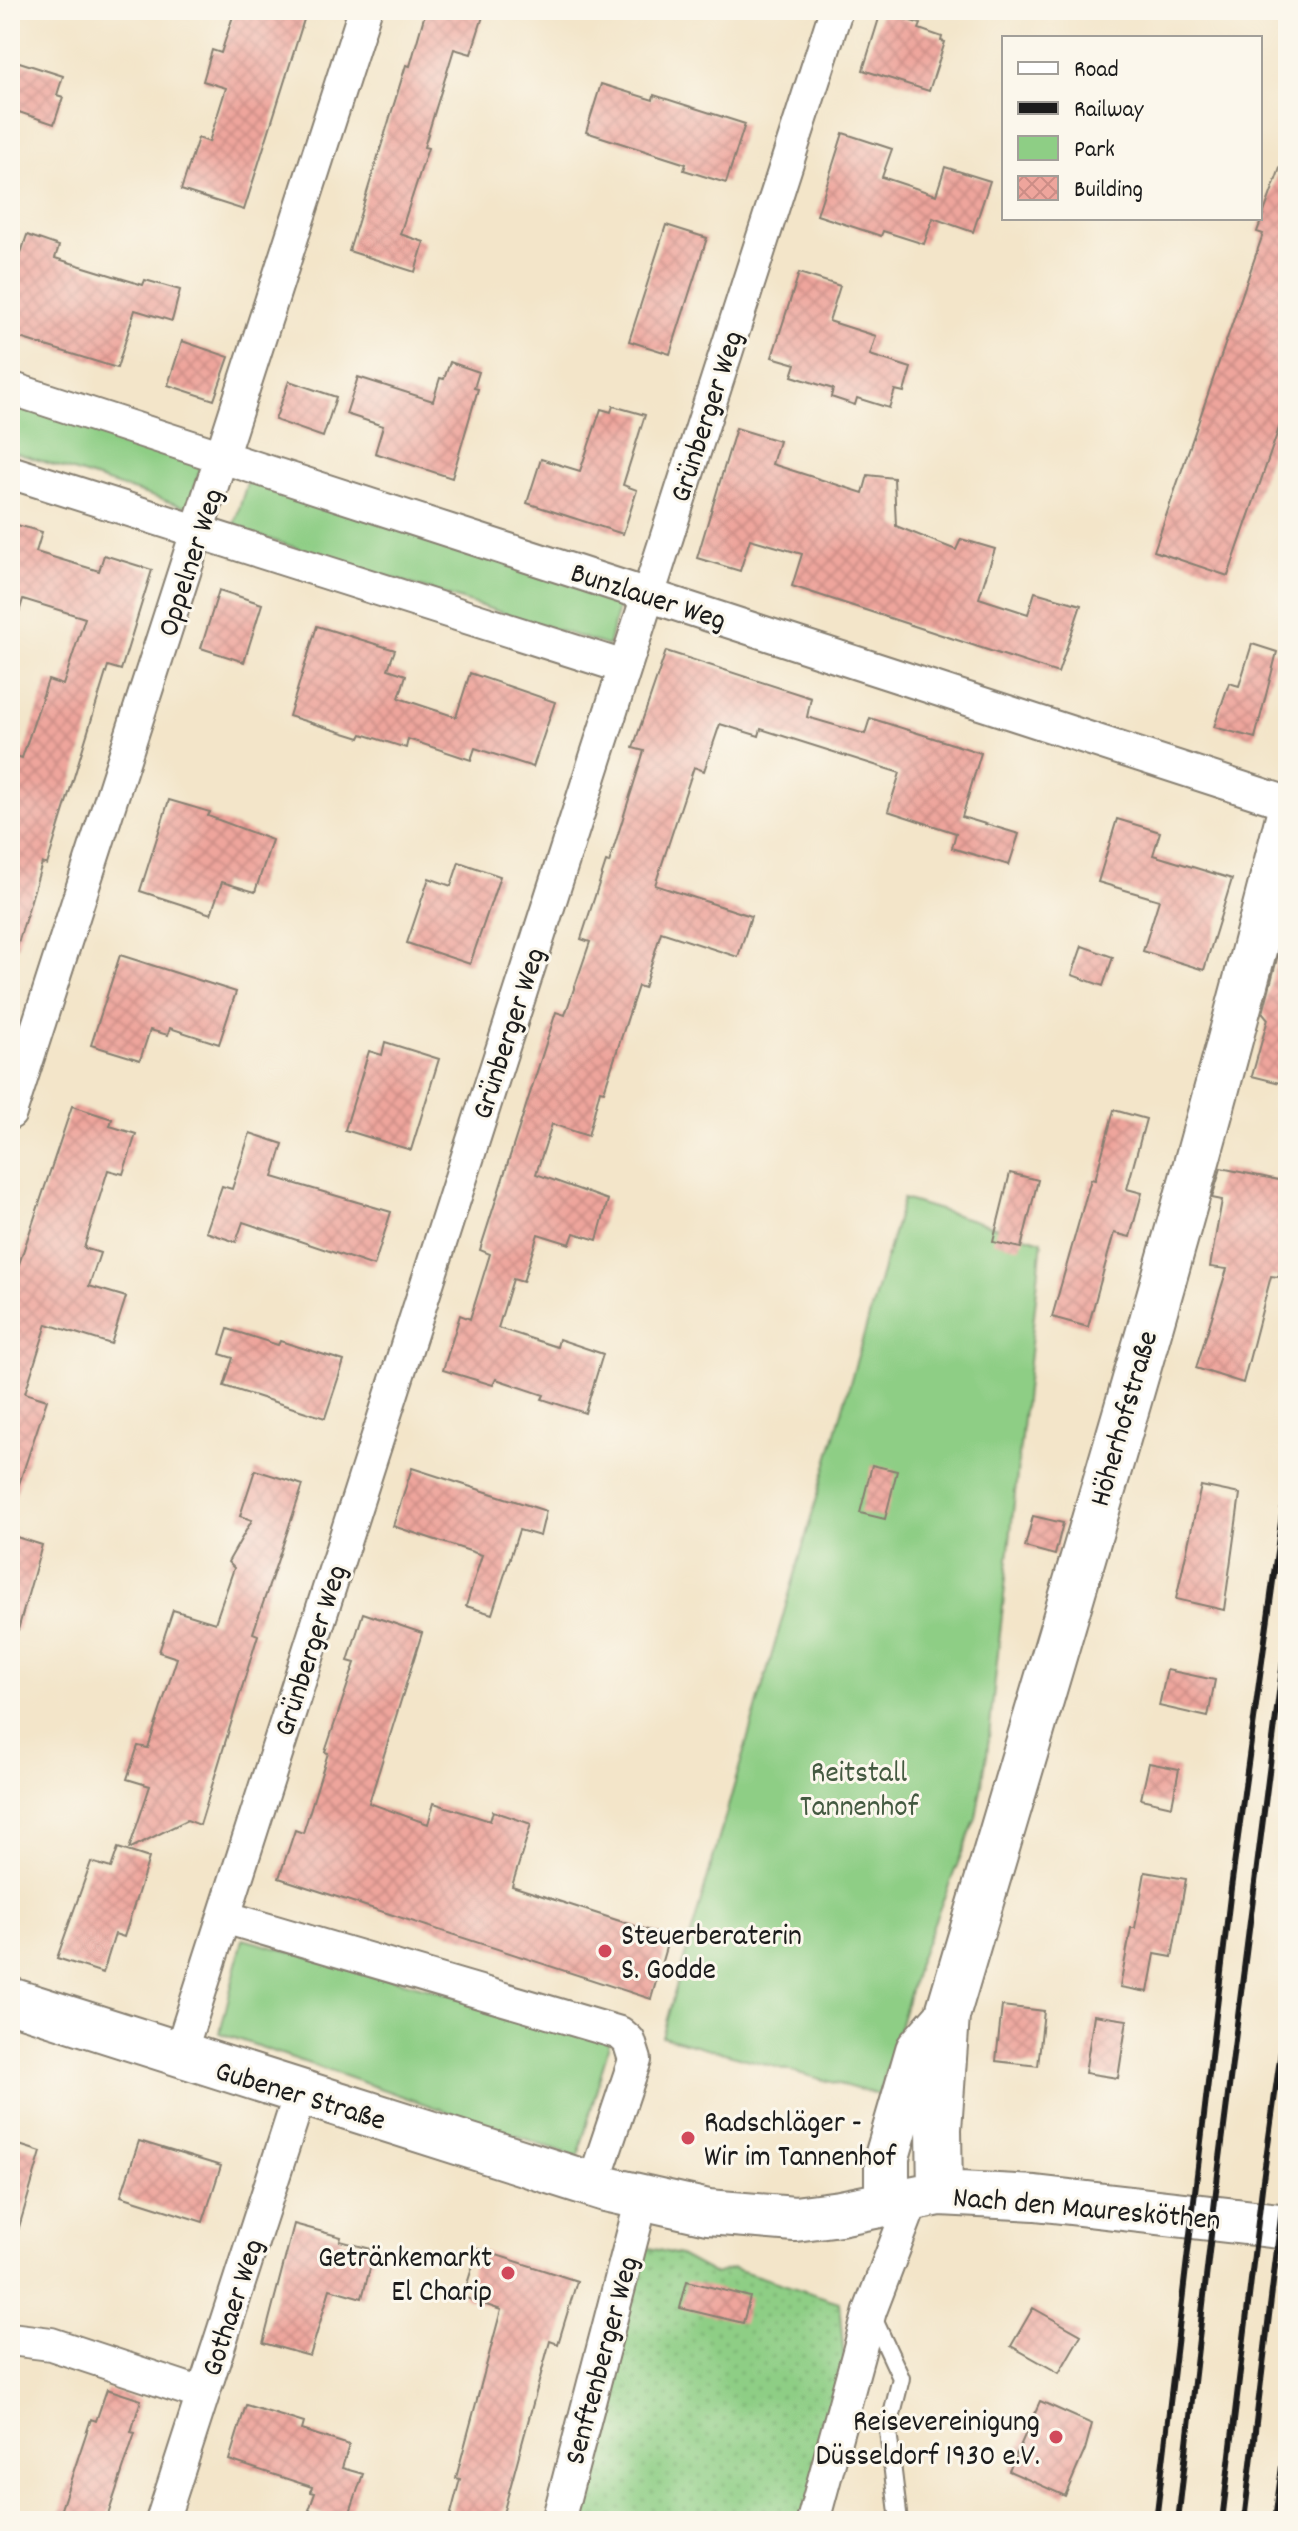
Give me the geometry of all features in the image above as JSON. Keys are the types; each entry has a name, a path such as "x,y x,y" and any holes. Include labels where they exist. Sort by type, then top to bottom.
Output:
{"street":[{"name":"Oppelner Weg","path":"10,1113 365,10"},
{"name":"Grünberger Weg","path":"179,2056 836,10"},
{"name":"Bunzlauer Weg","path":"10,388 1288,803"},
{"path":"10,472 624,667"},
{"name":"Höherhofstraße","path":"813,2521 870,2311 914,2197 887,2157 918,2050 947,2016 1158,1296 1262,922 1288,817"},
{"path":"224,1917 620,2033 629,2041 635,2060 593,2185"},
{"name":"Gubener Straße","path":"10,2000 179,2056 642,2199 708,2212 795,2219 914,2197"},
{"name":"Gothaer Weg","path":"162,2521 300,2094"},
{"name":"Nach den Mauresköthen","path":"914,2197 1035,2198 1288,2227"},
{"name":"Senftenberger Weg","path":"558,2521 642,2199"},
{"path":"10,2339 51,2344 202,2394"}],"lane":[{"path":"870,2311 901,2378 888,2431 899,2521"}],"green space":[{"path":"10,402 202,463 188,508 10,451"},
{"path":"248,480 620,600 608,646 233,528"},
{"name":"Reitstall Tannenhof","path":"903,1199 1042,1241 987,1755 976,1818 919,1960 879,2095 662,2036"},
{"path":"243,1939 611,2037 578,2157 220,2033"},
{"path":"645,2247 680,2255 715,2274 733,2268 839,2302 849,2415 822,2521 572,2521"}],"building":[{"path":"235,10 307,10 244,210 181,190 198,138 209,142 226,88 203,81 212,50 221,53"},
{"path":"426,10 485,10 471,54 454,49 424,147 428,148 400,234 424,242 415,272 349,251"},
{"path":"881,12 921,24 919,29 942,37 941,41 945,42 929,91 863,70"},
{"path":"10,59 63,76 57,95 63,97 54,124 10,109"},
{"path":"601,84 653,100 654,95 745,124 726,183 684,170 686,164 586,132"},
{"path":"843,133 892,149 882,177 936,195 945,167 990,181 973,232 933,218 924,244 883,231 881,236 817,215"},
{"path":"1284,157 1288,157 1288,402 1228,576 1154,551 1263,234 1257,232"},
{"path":"666,225 707,238 670,354 629,341"},
{"path":"27,235 59,246 55,258 143,285 145,280 180,290 172,321 135,310 117,368 10,335 10,286"},
{"path":"799,273 840,286 829,321 876,336 870,355 911,368 904,392 895,390 889,408 857,398 855,405 831,397 833,389 792,376 796,364 772,357"},
{"path":"182,341 229,357 214,400 168,385"},
{"path":"450,362 479,372 474,388 478,389 452,478 375,453 383,426 346,414 358,377 433,401 440,378 444,379"},
{"path":"289,381 336,397 323,437 275,420"},
{"path":"613,406 645,415 623,485 637,490 623,534 527,503 541,459 580,471 601,409 611,412"},
{"path":"736,428 779,441 772,464 863,493 868,475 894,478 896,526 956,550 961,539 995,549 979,598 1028,614 1035,592 1081,605 1058,673 792,586 802,554 750,539 740,571 697,558"},
{"path":"10,523 42,532 36,552 99,571 104,555 152,570 121,670 108,666 47,865 42,863 17,947 10,946 10,754 22,758 48,680 63,685 85,618 23,599 18,616 10,615"},
{"path":"219,590 262,604 244,662 201,648"},
{"path":"317,626 395,650 388,669 406,675 399,698 456,717 470,673 555,702 533,767 475,748 471,760 408,739 406,748 362,734 360,738 289,716"},
{"path":"1252,644 1277,652 1255,738 1214,727 1229,683 1239,686"},
{"path":"666,651 811,698 807,717 865,734 870,718 981,753 962,817 1019,834 1009,865 952,848 956,833 888,811 900,773 761,729 759,736 720,724 704,771 694,767 655,885 751,916 738,957 661,932 644,988 638,986 604,1091 600,1090 588,1136 552,1124 536,1174 608,1200 597,1240 574,1233 570,1244 538,1234 523,1282 513,1279 498,1328 557,1347 559,1339 603,1354 585,1413 496,1379 493,1385 443,1370 460,1315 470,1319 490,1254 480,1250 556,1012 565,1015 590,942 581,939 606,862 609,863 644,751 633,748"},
{"path":"169,800 210,812 208,816 272,840 255,892 222,882 211,914 140,891"},
{"path":"1117,819 1160,832 1153,855 1232,879 1204,970 1143,951 1159,900 1098,882"},
{"path":"459,862 500,876 470,964 407,943 429,878 451,886"},
{"path":"1283,935 1288,936 1288,1085 1252,1076 1268,1019 1263,1013"},
{"path":"1082,946 1113,957 1103,986 1072,975"},
{"path":"120,955 236,992 219,1044 170,1028 168,1035 150,1030 140,1060 91,1045"},
{"path":"385,1042 439,1059 411,1150 345,1130 369,1051 382,1055"},
{"path":"72,1106 112,1119 110,1126 136,1134 123,1174 108,1170 84,1248 100,1253 89,1286 126,1297 111,1344 47,1324 25,1393 47,1400 15,1496 10,1496 10,1291"},
{"path":"1114,1110 1146,1119 1127,1189 1142,1193 1130,1237 1114,1233 1088,1327 1052,1317"},
{"path":"250,1133 283,1144 273,1177 391,1212 374,1266 243,1222 236,1242 206,1232 222,1186 232,1189"},
{"path":"1221,1168 1288,1182 1279,1277 1271,1276 1243,1383 1196,1368 1227,1269 1210,1267 1222,1200 1212,1198"},
{"path":"1010,1173 1038,1180 1021,1248 993,1242"},
{"path":"228,1329 344,1361 325,1418 224,1386 233,1358 220,1354"},
{"path":"872,1465 897,1471 885,1519 860,1513"},
{"path":"412,1468 546,1511 540,1536 519,1530 492,1614 466,1606 482,1555 393,1526"},
{"path":"255,1470 303,1485 253,1633 258,1635 200,1825 187,1820 129,1849 150,1786 127,1779 138,1746 148,1748 177,1658 159,1652 173,1610 215,1623 234,1568 228,1562 252,1520 240,1516"},
{"path":"1201,1486 1240,1494 1224,1610 1176,1599"},
{"path":"1033,1516 1063,1523 1055,1555 1025,1547"},
{"path":"10,1535 42,1545 18,1630 10,1629"},
{"path":"363,1613 422,1633 369,1803 428,1824 434,1803 490,1821 493,1811 531,1824 512,1886 669,1937 651,1999 279,1878 295,1830 303,1833 328,1753 325,1752 355,1663 348,1661"},
{"path":"1167,1670 1215,1680 1208,1717 1159,1706"},
{"path":"1149,1763 1179,1769 1172,1806 1141,1799"},
{"path":"118,1848 149,1858 124,1937 115,1934 103,1973 57,1958 91,1862 111,1868"},
{"path":"1145,1872 1186,1879 1172,1957 1155,1954 1148,1992 1120,1987"},
{"path":"1002,2006 1044,2011 1038,2066 996,2061"},
{"path":"1094,2015 1127,2020 1118,2078 1085,2073"},
{"path":"139,2141 221,2166 203,2222 121,2196"},
{"path":"10,2142 41,2152 17,2234 10,2233"},
{"path":"294,2224 375,2250 362,2298 330,2289 310,2356 263,2343"},
{"path":"478,2249 577,2281 558,2344 550,2341 501,2521 449,2521 460,2479 456,2478 501,2310 463,2297"},
{"path":"687,2281 750,2297 743,2323 680,2308"},
{"path":"1033,2308 1081,2335 1059,2373 1011,2346"},
{"path":"107,2389 141,2400 131,2432 135,2433 106,2521 57,2521 91,2419 96,2421"},
{"name":"Reisevereinigung Düsseldorf 1930 e.V.","path":"1040,2401 1092,2424 1085,2450 1065,2496 1009,2471"},
{"path":"246,2405 304,2423 302,2430 349,2445 342,2468 363,2474 347,2521 309,2510 315,2493 311,2492 312,2487 229,2460"}],"railway":[{"path":"1156,2521 1231,1888 1288,1471"},
{"path":"1178,2521 1218,2174 1288,1622"},
{"path":"1222,2521 1288,2001"},
{"path":"1244,2521 1288,2159"},
{"path":"1275,2521 1288,2419"}],"place":[{"name":"Steuerberaterin S. Godde","path":"605,1951"},
{"name":"Radschläger - Wir im Tannenhof","path":"688,2138"},
{"name":"Getränkemarkt El Charip","path":"508,2273"},
{"name":"Reisevereinigung Düsseldorf 1930 e.V.","path":"1056,2437"}]}
